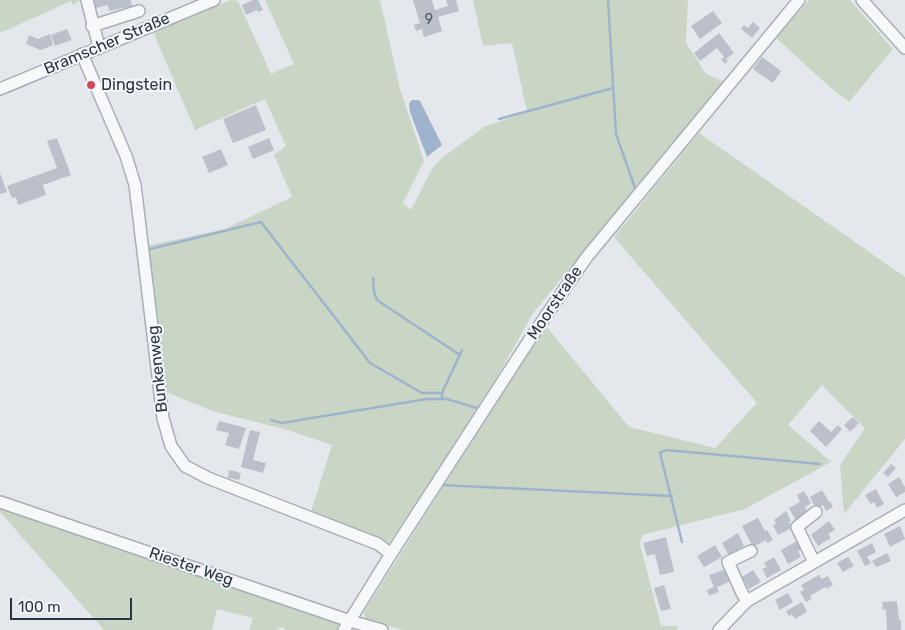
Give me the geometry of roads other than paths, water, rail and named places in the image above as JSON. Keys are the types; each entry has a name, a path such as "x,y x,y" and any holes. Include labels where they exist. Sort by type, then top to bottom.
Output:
{"street":[{"path":"87,0 92,26 99,47"},
{"name":"Bramscher Straße","path":"0,88 214,0"},
{"name":"Moorstraße","path":"347,626 391,554 532,336 586,258 799,0"},
{"path":"862,0 905,48"},
{"path":"92,26 139,11"},
{"name":"Bunkenweg","path":"82,54 126,156 135,184 163,418 171,446 185,466 208,478 378,544 391,554"},
{"name":"Riester Weg","path":"0,502 347,626 382,630"},
{"path":"719,630 747,600 905,510"},
{"path":"814,562 797,526 816,512"},
{"path":"747,600 728,562 751,551"}],"water":[{"path":"412,100 420,101 442,145 427,157 410,112 409,103"}],"waterway":[{"path":"608,0 616,134 636,191"},
{"path":"499,119 613,88"},
{"path":"150,249 261,222 370,363 422,393 442,393 442,399"},
{"path":"373,278 374,292 377,300 460,355"},
{"path":"442,393 462,350"},
{"path":"271,420 282,423 427,399 447,399 480,409"},
{"path":"682,542 660,453 666,450 820,464"},
{"path":"441,485 672,496"}],"place":[{"name":"Dingstein","path":"91,85"}]}
